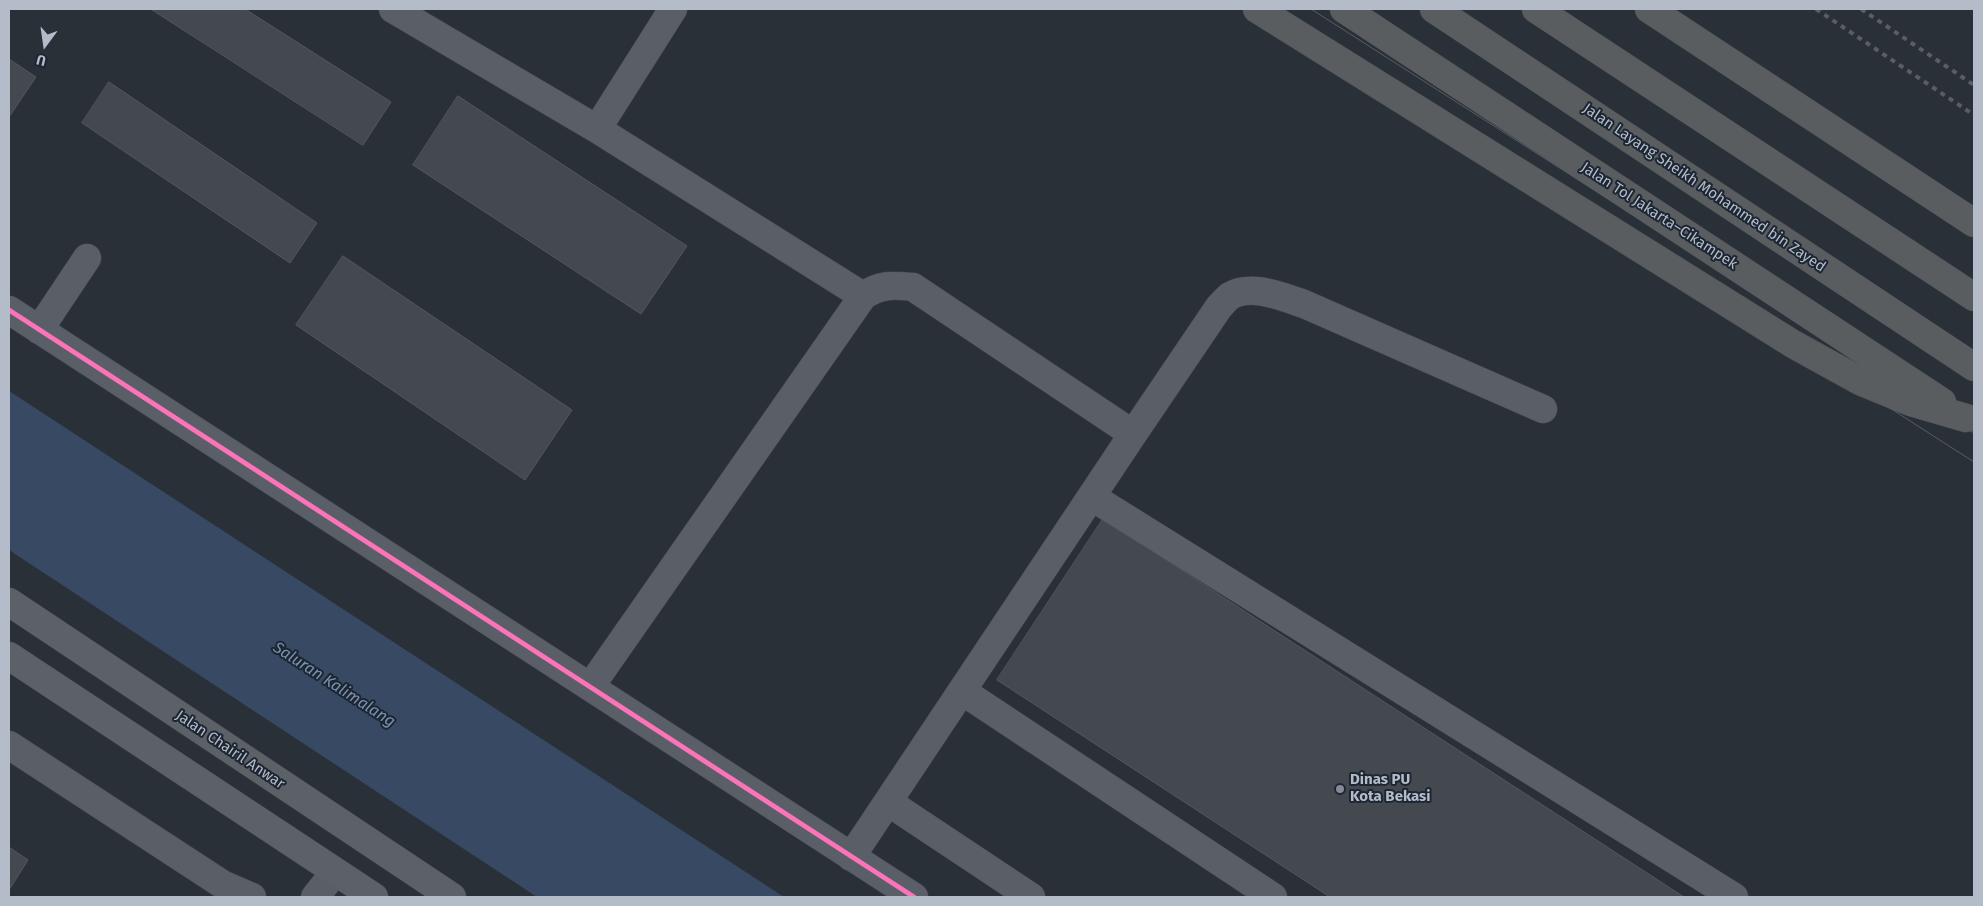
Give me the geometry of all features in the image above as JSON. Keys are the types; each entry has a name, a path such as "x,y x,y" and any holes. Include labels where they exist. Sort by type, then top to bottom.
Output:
{"highway":[{"path":"1257,9 1793,344 1860,381 1894,395 1970,420"},
{"name":"Jalan Tol Jakarta–Cikampek","path":"1344,9 1970,420"},
{"name":"Jalan Layang Sheikh Mohammed bin Zayed","path":"1434,9 1974,367"},
{"path":"1536,9 1974,297"},
{"path":"1648,9 1974,224"}],"main road":[{"name":"Jalan Chairil Anwar","path":"9,602 444,895"},
{"path":"9,656 374,897"}],"street":[{"path":"394,9 597,129 863,296"},
{"path":"597,129 673,9"},
{"path":"40,330 87,258"},
{"path":"590,687 863,296 874,288 885,285 912,287 1133,434"},
{"path":"851,857 1133,434 1219,307 1230,296 1255,291 1276,294 1304,304 1543,409"},
{"path":"9,310 914,897"},
{"path":"1092,497 1734,897"},
{"path":"962,690 1273,897"},
{"path":"9,745 222,884 252,897"},
{"path":"888,802 1031,897"},
{"path":"315,897 335,872"}],"water":[{"name":"Saluran Kalimalang","path":"9,391 784,897 537,897 9,550"}],"building":[{"path":"151,9 245,9 391,102 363,145"},
{"path":"9,59 36,77 9,117"},
{"path":"109,82 317,223 290,263 82,123"},
{"path":"458,96 687,246 641,314 413,165"},
{"path":"343,256 572,410 525,480 296,325"},
{"name":"Dinas PU Kota Bekasi","path":"1103,519 1684,897 1330,897 997,680"},
{"path":"9,847 28,860 9,890"}],"tram line":[{"path":"1268,9 1974,462"},
{"path":"1311,9 1974,433"}],"railway":[{"path":"1816,9 1974,115"},
{"path":"1861,9 1974,85"}],"cycle path":[{"path":"9,310 914,897"}],"place":[{"name":"Dinas PU Kota Bekasi","path":"1340,789"}]}
